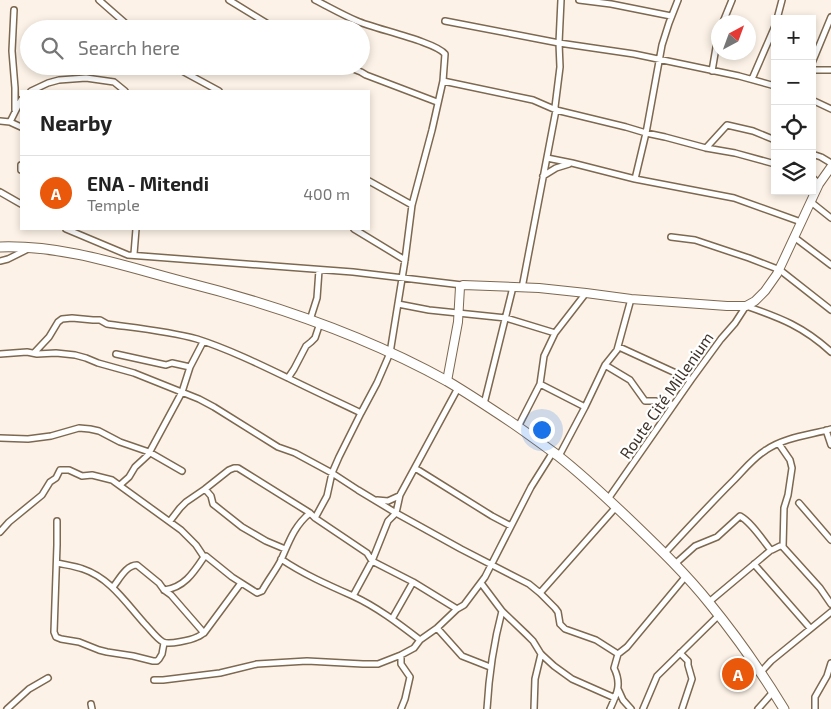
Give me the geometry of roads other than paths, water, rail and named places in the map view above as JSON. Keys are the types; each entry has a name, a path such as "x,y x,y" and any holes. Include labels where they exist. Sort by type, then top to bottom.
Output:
{"highway":[{"path":"0,247 20,246 73,253 124,264 260,303 320,323 371,344 447,381 556,454 608,499 675,564 719,615 784,709"}],"street":[{"path":"99,0 122,20"},
{"path":"229,0 261,20"},
{"path":"315,0 356,20"},
{"path":"522,288 556,110 560,67 561,0"},
{"path":"580,0 671,16"},
{"path":"635,178 646,133 662,45 678,0"},
{"path":"726,15 732,0"},
{"path":"778,15 782,0"},
{"path":"14,10 12,51 15,110"},
{"path":"813,60 831,17"},
{"path":"445,21 560,43 660,59 771,85"},
{"path":"315,518 327,496 332,473 390,353 412,205 443,81 445,54 442,50 370,25"},
{"path":"752,79 771,35"},
{"path":"712,70 714,60"},
{"path":"816,70 831,70"},
{"path":"190,75 217,90"},
{"path":"366,75 437,102"},
{"path":"33,90 48,83 86,78 114,82 124,90"},
{"path":"443,81 533,100 556,110 771,163"},
{"path":"10,122 20,102"},
{"path":"816,102 831,109"},
{"path":"0,121 10,122 20,127"},
{"path":"706,148 727,125 753,131 771,138"},
{"path":"746,306 755,301 765,291 780,270 819,184 830,168 821,157 816,155"},
{"path":"546,158 734,198 802,222"},
{"path":"543,176 556,168 572,163"},
{"path":"816,181 819,184"},
{"path":"370,182 412,205"},
{"path":"0,192 20,203"},
{"path":"811,202 831,218"},
{"path":"68,230 128,255 353,272 462,285 539,288 631,299 746,306 794,324 831,352"},
{"path":"134,254 136,230"},
{"path":"356,230 405,260"},
{"path":"671,237 695,240 780,270 831,310"},
{"path":"794,238 831,265"},
{"path":"0,262 30,248"},
{"path":"124,264 128,255"},
{"path":"310,320 316,298 319,270"},
{"path":"447,381 458,322 460,287 462,285"},
{"path":"484,404 513,287"},
{"path":"518,427 540,384 544,356 555,333 586,293"},
{"path":"154,680 220,673 257,664 307,661 372,664 386,662 414,648 420,640 464,605 492,565 531,487 556,454 585,407 606,365 619,347 631,299"},
{"path":"398,304 429,310 506,318 555,333"},
{"name":"Route Cité Millenium","path":"608,499 720,339 735,323 746,306"},
{"path":"34,353 49,337 60,320 66,318 100,320 107,324 191,338 203,342 288,378 360,413"},
{"path":"288,378 306,346 315,338 320,323"},
{"path":"120,485 149,452 182,392 190,367 203,342"},
{"path":"619,347 691,380"},
{"path":"0,354 21,352 75,355 98,364 134,373 214,407 278,447 295,453 332,473 396,513 523,581 540,593 555,608 562,626 596,640 618,654"},
{"path":"116,354 166,365 172,363 190,367"},
{"path":"606,365 630,380 645,402 656,401 664,405 674,404"},
{"path":"540,384 585,407"},
{"path":"353,596 372,561 388,521 396,513 400,495 458,388"},
{"path":"0,438 28,439 84,428 100,431 120,442 149,452 182,471"},
{"path":"664,554 704,510 766,450 813,432 828,429 831,445"},
{"path":"779,444 790,460 792,468 784,508 783,546 820,588 831,605 831,616"},
{"path":"170,521 186,502 206,489 229,470 238,468 310,513 367,553 372,561 413,582 457,609"},
{"path":"415,468 511,526"},
{"path":"0,532 2,526 42,495 60,470 68,470 82,476 92,475 107,478 120,485 170,521 188,536 204,557 206,556 255,593 262,591 281,559 298,524 310,513"},
{"path":"206,489 211,496 212,503 242,527 266,541 285,549"},
{"path":"373,499 388,501 400,495"},
{"path":"799,503 831,540"},
{"path":"540,593 616,507"},
{"path":"675,564 695,546 717,537 740,516 743,517 771,550"},
{"path":"57,521 54,632 56,637 61,640 79,642 107,652 153,661 159,659 164,643"},
{"path":"709,602 771,550 783,546"},
{"path":"164,590 172,589 185,581 204,557"},
{"path":"281,559 307,575 353,596 392,619 420,640"},
{"path":"57,563 82,568 98,576 113,587 164,643 197,638 204,632 241,583"},
{"path":"754,564 810,628"},
{"path":"113,587 129,567 135,565 146,571 159,583 204,632"},
{"path":"610,709 618,688 618,676 614,668 618,654 627,647 686,576"},
{"path":"392,619 413,582"},
{"path":"481,582 502,612 530,637 541,654 554,666 572,679 615,698"},
{"path":"487,709 494,642 502,612"},
{"path":"760,673 771,661 830,612"},
{"path":"642,709 657,676 719,615"},
{"path":"437,628 462,656 490,668"},
{"path":"680,653 688,661 692,679 682,709"},
{"path":"534,709 535,679 541,654"},
{"path":"401,655 401,664 410,677 401,709"},
{"path":"815,709 815,697 831,663"},
{"path":"7,709 29,689 48,678"},
{"path":"618,688 623,700 631,709"},
{"path":"758,709 774,692"}],"place":[{"name":"ENA - Mitendi","path":"738,674"}]}
